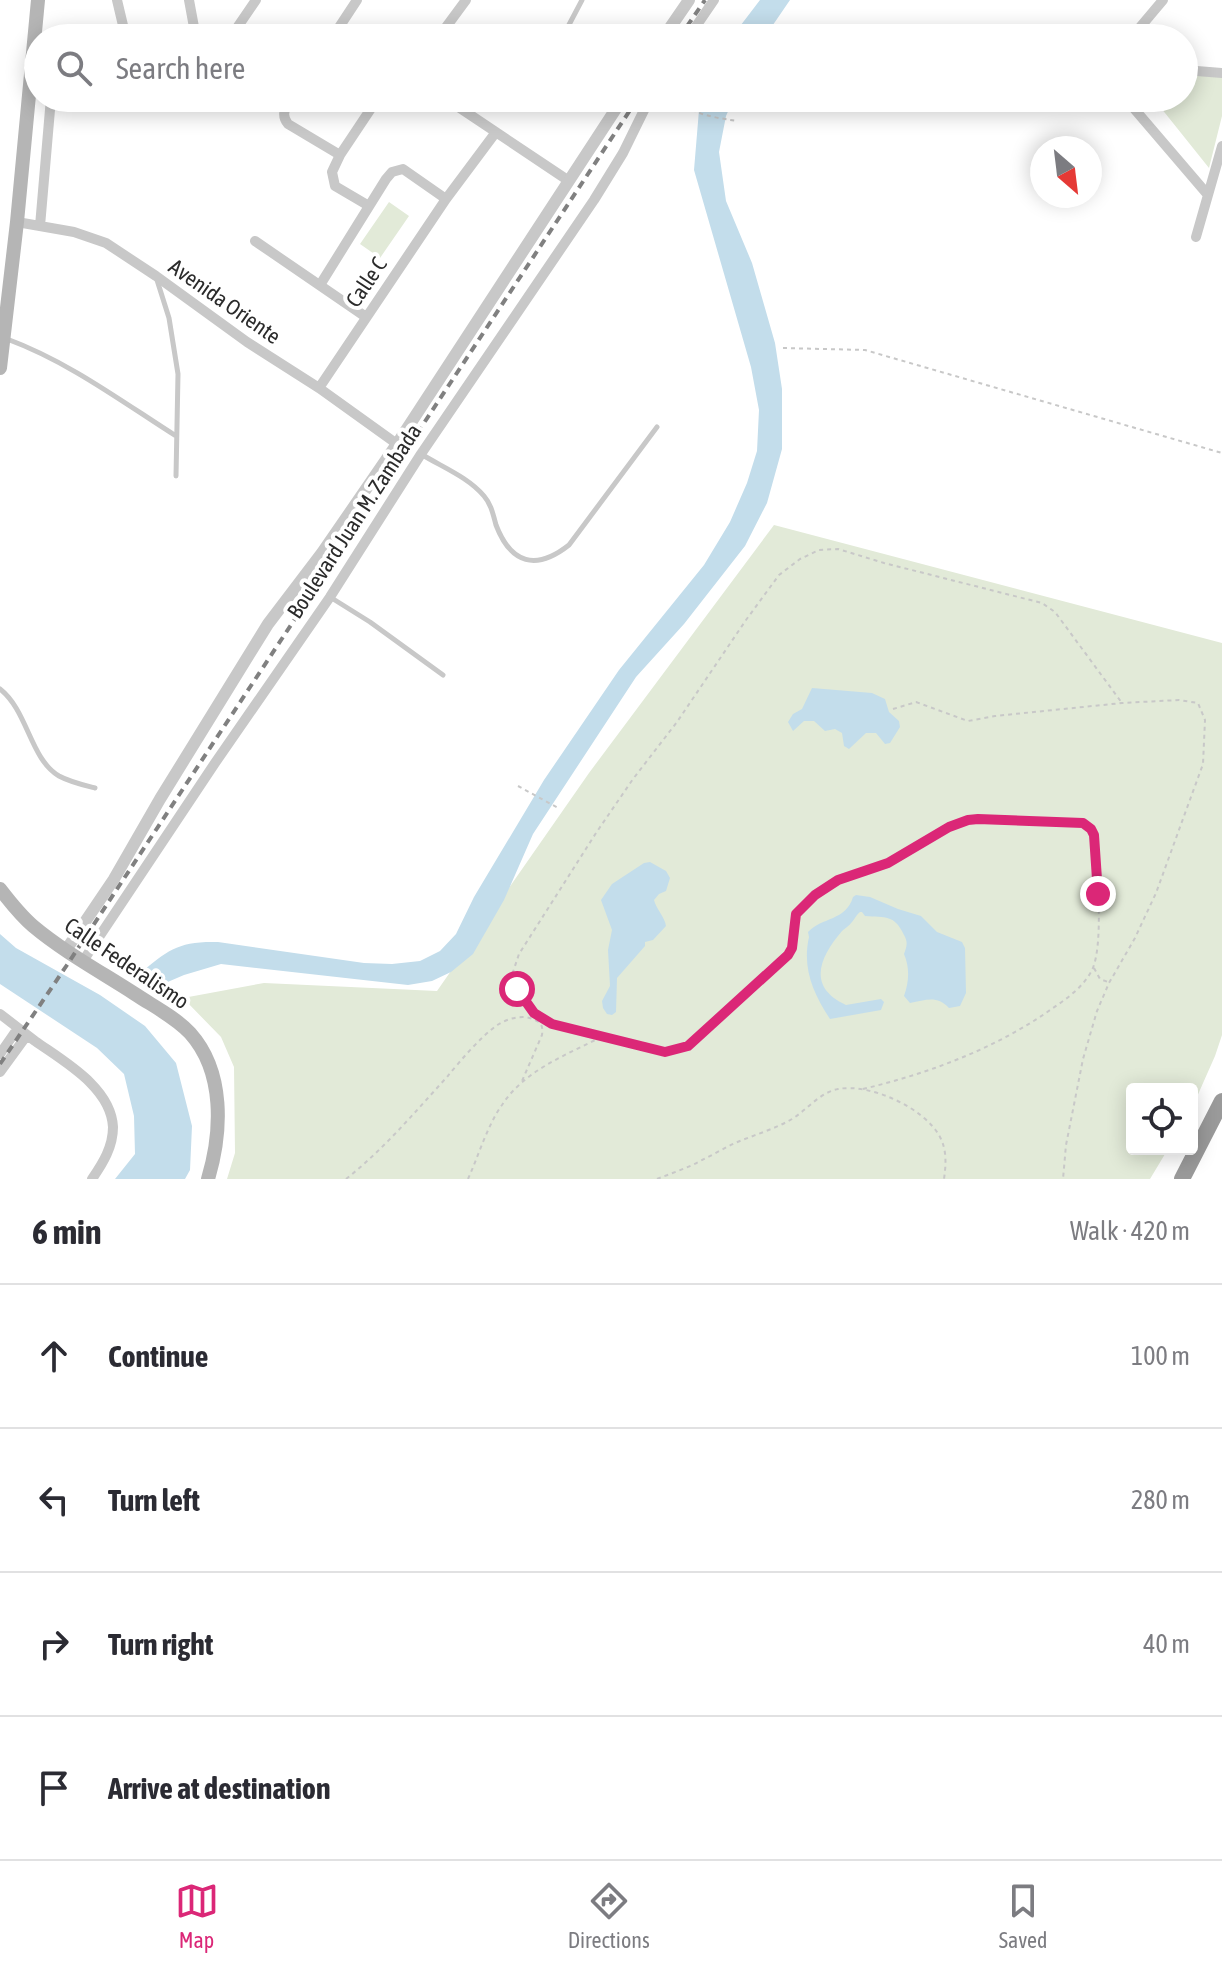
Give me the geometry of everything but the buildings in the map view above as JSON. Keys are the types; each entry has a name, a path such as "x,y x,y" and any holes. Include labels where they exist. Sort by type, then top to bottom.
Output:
{"highway":[{"path":"1182,1179 1222,1101"}],"main road":[{"path":"37,24 38,0"},
{"path":"0,368 32,112"},
{"name":"Calle Federalismo","path":"0,889 34,926 178,1022 198,1043 216,1089 217,1140 208,1179"}],"street":[{"path":"117,0 123,24"},
{"path":"189,0 193,24"},
{"path":"240,24 256,0"},
{"path":"341,24 357,0"},
{"path":"448,24 466,0"},
{"path":"673,24 689,0"},
{"path":"698,24 714,0"},
{"path":"1143,24 1163,0"},
{"path":"1198,71 1222,73"},
{"path":"40,226 49,112"},
{"path":"284,112 284,119 288,124 340,155"},
{"path":"369,112 332,172 335,186 369,206"},
{"path":"466,112 569,181"},
{"name":"Boulevard Juan M. Zambada","path":"66,950 114,879 268,624 322,553 397,444 614,112"},
{"name":"Boulevard Juan M. Zambada","path":"83,961 594,200 623,153 643,112"},
{"path":"1137,112 1208,195"},
{"name":"Calle C","path":"319,388 446,199 496,132"},
{"path":"1196,237 1222,146"},
{"path":"320,285 392,172 398,169 405,171 446,199"},
{"name":"Avenida Oriente","path":"17,222 74,232 106,243 397,444"},
{"path":"255,241 366,317"},
{"path":"0,1014 85,1077 101,1096 111,1117 111,1140 107,1156 92,1179"},
{"path":"0,1054 22,1031"},
{"path":"0,1072 22,1031"}],"lane":[{"path":"569,24 582,0"},
{"path":"156,276 175,345 179,406 176,476"},
{"path":"5,338 30,347 77,372 176,436"},
{"path":"421,454 483,495 512,552 534,561 557,555 569,545 657,427"},
{"path":"330,597 443,675"},
{"path":"0,689 14,704 49,768 58,776 95,788"}],"path":[{"path":"694,112 737,121"},
{"path":"783,348 865,350 1222,453"},
{"path":"468,1179 500,1107 522,1081 542,1035 541,1021 525,1002 513,978 524,944 633,779 677,722 746,620 779,575 809,553 838,549 1042,603 1055,612 1122,703"},
{"path":"893,709 916,702 968,721 1122,703 1179,700 1198,703 1205,720 1201,773 1156,893 1097,1011 1083,1059 1066,1145 1063,1179"},
{"path":"518,786 560,809"},
{"path":"346,1179 388,1142 496,1026 509,1019 531,1018 665,1052 688,1046 788,955 792,948 796,914 815,895 838,880 888,863 949,827 968,820 1075,822 1091,829 1095,842 1098,928 1093,967 1085,980 1074,992 1020,1030 937,1067 863,1089"},
{"path":"1093,967 1100,979 1109,983"},
{"path":"522,1081 600,1037"},
{"path":"657,1179 794,1118 822,1094 840,1088 863,1089 886,1095 918,1112 941,1138 945,1149 944,1179"}],"green space":[{"path":"1198,73 1222,75 1222,116 1209,168 1164,112 1198,112"},
{"path":"389,202 409,216 380,258 360,244"},
{"path":"774,525 1222,643 1222,1035 1198,1094 1198,1083 1126,1083 1126,1155 1164,1155 1150,1179 227,1179 235,1153 234,1067 221,1037 183,998 264,983 437,991 589,773"}],"water":[{"path":"760,0 790,0 774,24 742,24"},
{"path":"699,112 728,112 719,152 726,201 752,263 775,343 782,389 782,449 767,503 745,546 684,624 636,677 533,834 504,900 473,954 451,972 432,981 408,985 221,964 156,987 139,974 166,953 193,943 218,942 364,963 392,964 420,961 440,951 456,934 474,897 544,780 619,670 704,565 730,522 747,483 757,451 759,410 751,367 694,170"},
{"path":"812,688 872,693 885,699 889,712 899,721 900,727 890,743 885,744 876,733 866,733 849,749 844,746 842,733 835,729 825,731 814,721 804,721 793,731 788,722 793,714 802,709"},
{"path":"650,862 666,871 670,878 666,891 654,900 666,926 653,940 645,942 645,946 617,978 616,1012 607,1014 602,1001 610,986 608,950 612,930 601,900 612,884"},
{"path":"856,895 870,897 921,916 937,932 962,942 965,948 966,993 960,1006 949,1008 940,1001 931,1000 910,1003 904,996 908,975 905,937 893,920 865,916 860,912 827,951 821,971 822,981 834,998 846,1005 881,999 884,1002 881,1010 830,1019 810,980 808,932 839,915"},
{"path":"0,934 16,948 100,995 145,1026 176,1063 192,1126 190,1170 185,1179 115,1179 135,1154 134,1116 124,1074 97,1048 0,984"}],"railway":[{"path":"689,24 705,0"},
{"path":"0,1064 629,112"}],"route":[{"path":"517,989 534,1013 552,1024 665,1052 681,1049 791,952 796,914 815,895 838,880 888,863 949,827 968,820 1083,823 1094,835 1098,894"}]}
